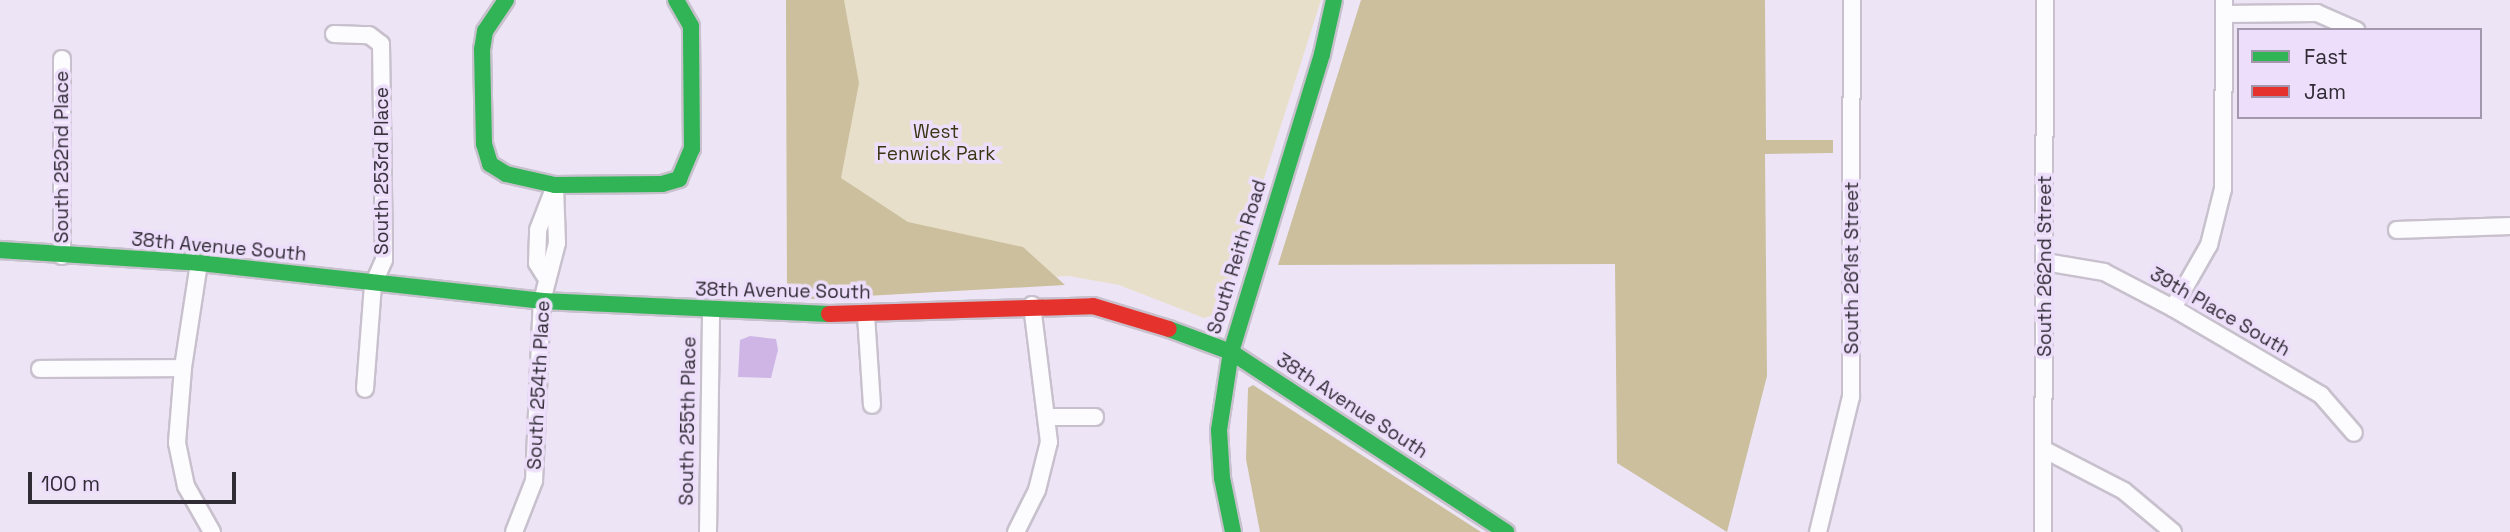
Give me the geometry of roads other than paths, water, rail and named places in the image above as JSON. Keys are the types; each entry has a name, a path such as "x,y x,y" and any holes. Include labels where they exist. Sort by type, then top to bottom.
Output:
{"street":[{"name":"South Reith Road","path":"1233,532 1222,478 1219,430 1231,352 1322,54 1334,0"},
{"name":"South 261st Street","path":"1818,532 1851,397 1852,0"},
{"name":"South 262nd Street","path":"2042,532 2045,450 2045,0"},
{"path":"504,2 485,31 482,48 484,144 490,164 506,174 555,186 662,184 679,179 692,149 691,26 677,1"},
{"path":"2174,308 2209,244 2222,189 2224,7 2317,13 2351,28"},
{"name":"South 253rd Place","path":"334,34 369,35 381,44 384,260 373,285 365,389"},
{"name":"South 252nd Place","path":"62,59 62,256"},
{"name":"South 254th Place","path":"514,532 534,481 542,301 545,276 555,264 559,209 555,186"},
{"path":"2397,230 2510,226"},
{"name":"38th Avenue South","path":"0,250 199,263 373,285 542,301 711,312 866,315 1032,305 1093,306 1140,318 1231,352 1506,532"},
{"name":"39th Place South","path":"2045,262 2104,272 2174,308 2321,396 2354,433"},
{"path":"199,263 183,368 179,463 186,486 212,532"},
{"path":"1016,532 1044,469 1047,417 1032,305"},
{"name":"South 255th Place","path":"708,532 711,312"},
{"path":"866,315 872,405"},
{"path":"40,369 183,368"},
{"path":"1047,417 1095,417"},
{"path":"2045,450 2124,491 2173,532"}],"park label":[{"name":"West Fenwick Park","path":"936,143"}]}
